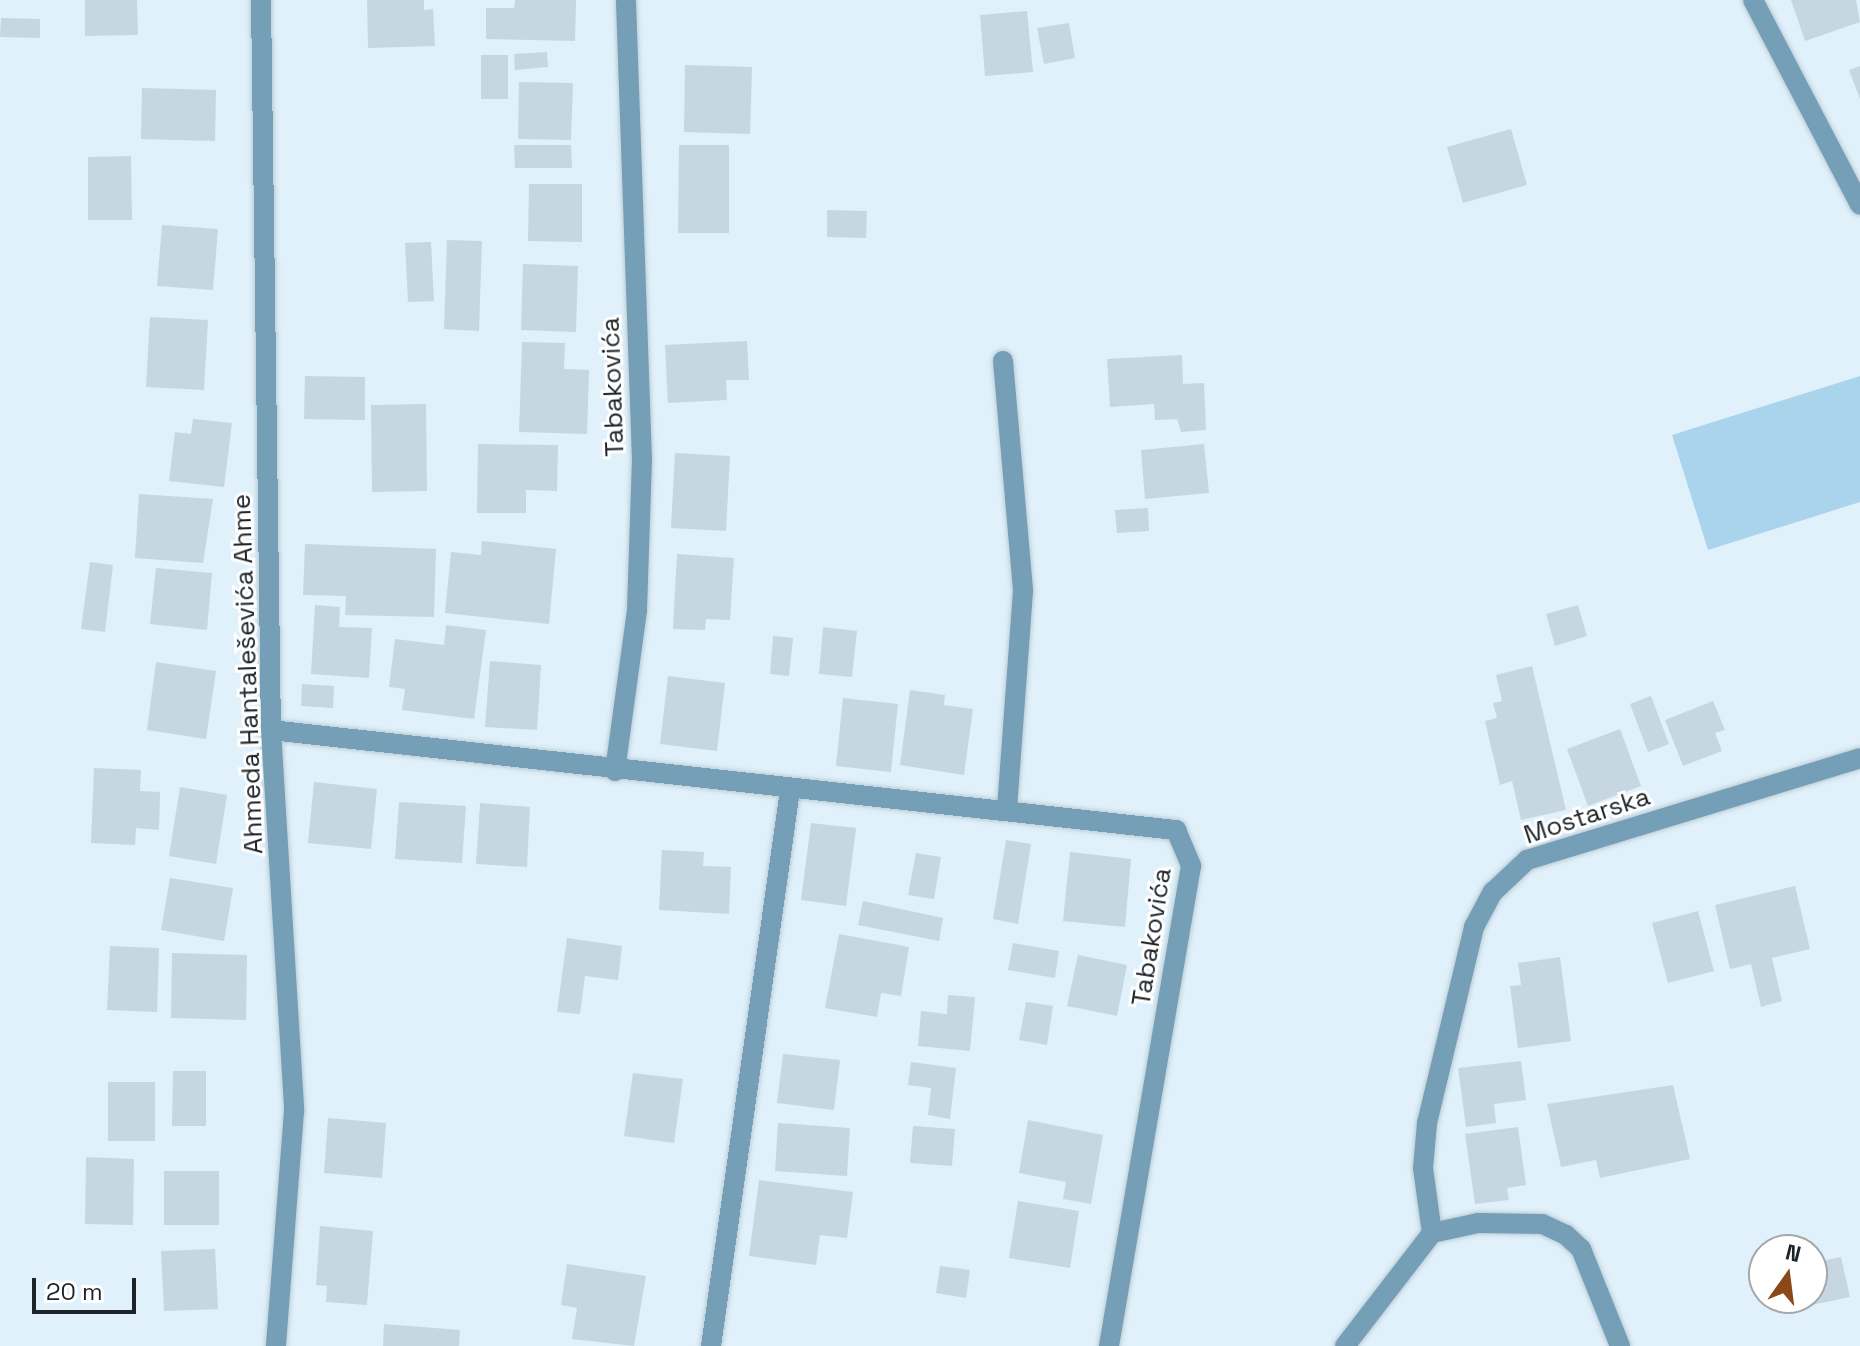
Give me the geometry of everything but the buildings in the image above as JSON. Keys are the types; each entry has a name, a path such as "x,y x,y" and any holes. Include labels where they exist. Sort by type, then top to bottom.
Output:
{"street":[{"name":"Ahmeda Hantaleševića Ahme","path":"261,0 271,730 294,1111 276,1346"},
{"name":"Tabakovića","path":"615,771 637,610 642,460 626,0"},
{"path":"1753,0 1860,205"},
{"path":"1003,361 1023,591 1007,810"},
{"name":"Tabakovića","path":"271,730 790,790 1163,824 1191,850 1109,1346"},
{"name":"Mostarska","path":"1432,1233 1423,1168 1427,1123 1474,927 1493,892 1527,860 1860,758"},
{"path":"711,1346 790,790"},
{"path":"1345,1346 1432,1233 1478,1223 1542,1224 1566,1235 1581,1249 1620,1346"}],"shaded area":[{"path":"1860,376 1860,502 1708,550 1672,435"}]}
